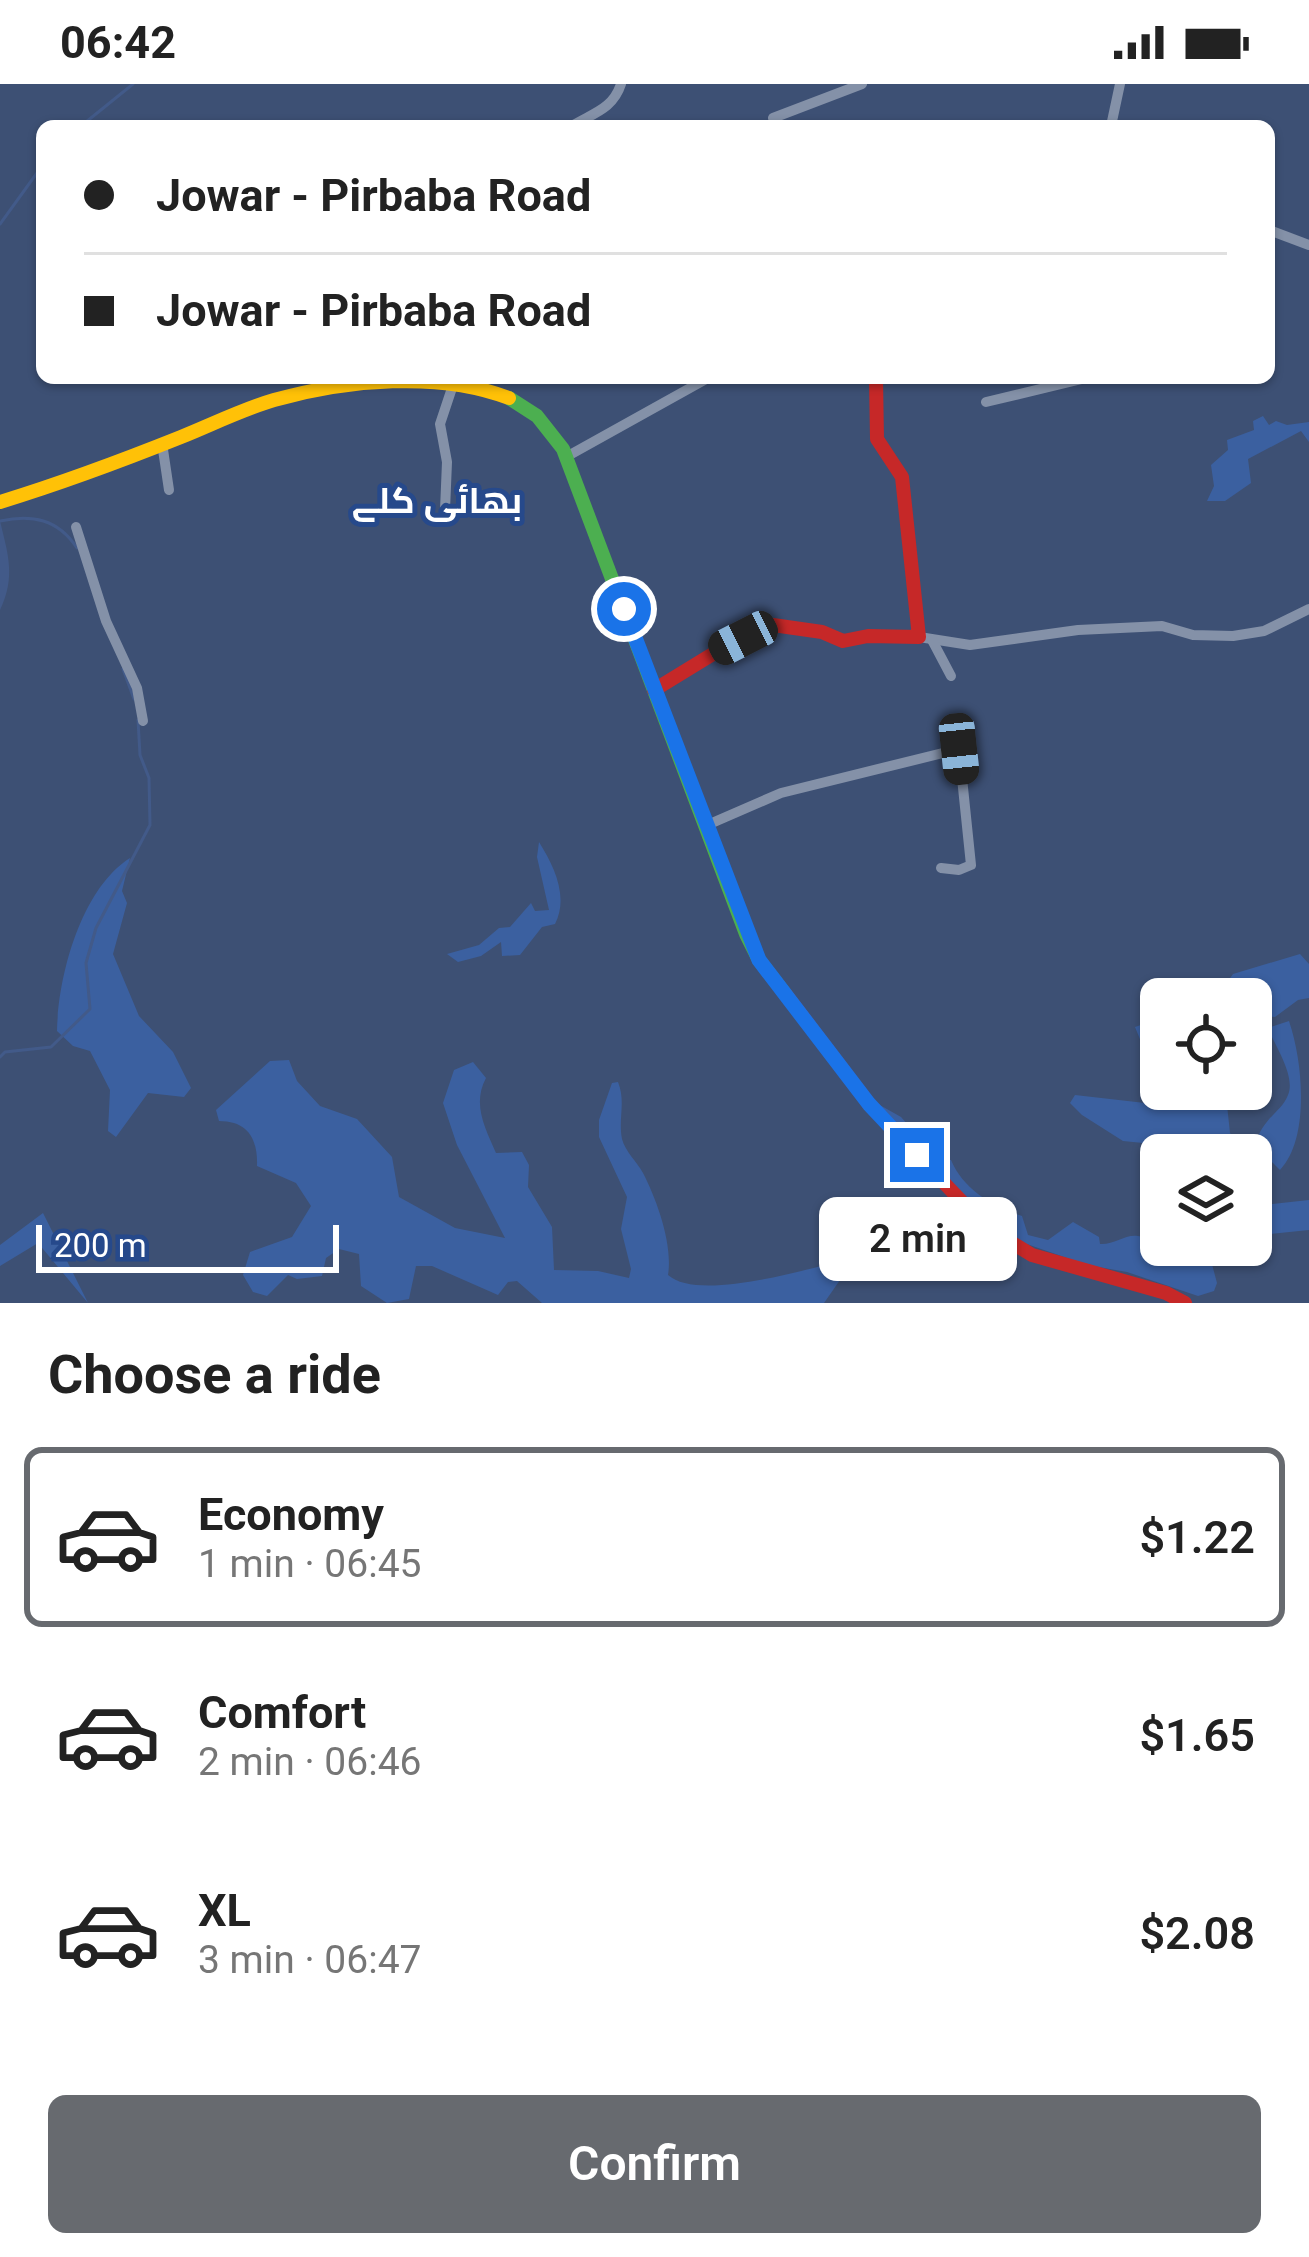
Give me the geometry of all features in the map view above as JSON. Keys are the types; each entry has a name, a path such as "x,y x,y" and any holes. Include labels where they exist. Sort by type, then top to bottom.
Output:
{"main road":[{"path":"0,502 77,478 273,400 409,384"},
{"path":"465,384 521,403 542,421 566,457 759,960 869,1104 986,1227 1032,1255 1166,1293 1185,1303"},
{"path":"654,690 721,649 773,625 843,640 926,638 902,477 878,439 876,384"}],"street":[{"path":"584,120 604,110 621,84"},
{"path":"772,118 823,91 862,84"},
{"path":"1112,120 1120,84"},
{"path":"1275,232 1309,245"},
{"path":"445,510 447,462 440,424 453,384"},
{"path":"566,457 697,384"},
{"path":"986,402 1061,384"},
{"path":"162,443 169,490"},
{"path":"76,527 106,621 137,688 143,721"},
{"path":"926,638 970,645 1078,630 1162,626 1193,635 1233,636 1264,631 1309,609"},
{"path":"926,638 951,676"},
{"path":"705,826 782,793 959,749 971,865 958,870 941,868"}],"shaded area":[{"path":"1263,416 1269,425 1309,422 1309,442 1301,431 1248,459 1251,483 1225,501 1207,501 1214,486 1211,465 1228,450 1227,440 1254,430 1253,421"},
{"path":"0,521 9,576 0,610"},
{"path":"539,842 560,893 555,924 542,927 520,955 502,956 501,942 481,956 458,962 447,954 479,945 499,928 510,927 531,903 535,911 549,910 537,857"},
{"path":"130,858 122,891 127,903 113,954 139,1016 173,1052 191,1088 184,1097 148,1093 116,1137 108,1131 110,1090 90,1051 73,1046 57,1031 58,1009 68,960 86,912 98,890"},
{"path":"1300,954 1309,964 1309,998 1272,1017 1272,978 1230,978"},
{"path":"1289,1021 1301,1101 1296,1140 1280,1170 1272,1162 1272,1134 1260,1134 1290,1087 1272,1027"},
{"path":"289,1060 297,1081 320,1106 357,1119 392,1157 399,1197 455,1228 505,1238 457,1145 443,1103 454,1070 473,1062 486,1078 480,1107 496,1153 522,1152 529,1165 528,1187 552,1227 554,1270 598,1271 629,1278 621,1229 627,1197 599,1137 599,1120 612,1083 618,1082 622,1139 658,1209 668,1250 668,1275 683,1283 730,1284 856,1257 824,1303 542,1303 517,1281 508,1282 498,1295 432,1266 416,1266 409,1299 387,1303 361,1286 359,1254 339,1249 326,1258 322,1276 297,1279 288,1275 267,1296 253,1292 243,1275 250,1252 292,1237 311,1206 296,1183 257,1166 249,1133 237,1124 219,1121 216,1110 270,1061"},
{"path":"1075,1095 1140,1102 1140,1110 1228,1110 1231,1134 1140,1134 1140,1143 1123,1141 1082,1115 1070,1103"},
{"path":"878,1104 901,1117 938,1159 951,1160 980,1196 1022,1216 1028,1235 1048,1240 1073,1222 1099,1237 1100,1244 1138,1236 1140,1266 1212,1266 1217,1283 1214,1291 1198,1296 1127,1272 1087,1265 1024,1243 973,1210"},
{"path":"1309,1200 1309,1230 1272,1234 1272,1204"},
{"path":"43,1213 88,1303 38,1243 0,1266 0,1245"}],"waterway":[{"path":"88,120 133,84"},
{"path":"0,224 36,174"},
{"path":"0,521 43,521 77,548"},
{"path":"123,669 134,699"},
{"path":"0,1057 5,1052 51,1047 90,1009 86,963 96,928 150,825 149,778 140,755 138,720"}],"traffic: fast":[{"path":"509,398 537,416 563,449 746,934 786,995"}],"traffic: slow":[{"path":"0,502 274,400 356,384"},
{"path":"453,384 509,398"}],"traffic: jam":[{"path":"654,690 721,649 773,625 822,632 843,641 868,636 919,637 902,477 877,439 876,384"},
{"path":"786,995 869,1104 986,1227 1032,1255 1166,1293 1185,1303"}],"district":[{"name":"بھائی كلے","path":"437,501"}],"route":[{"path":"624,609 759,960 869,1104 917,1155"}]}
